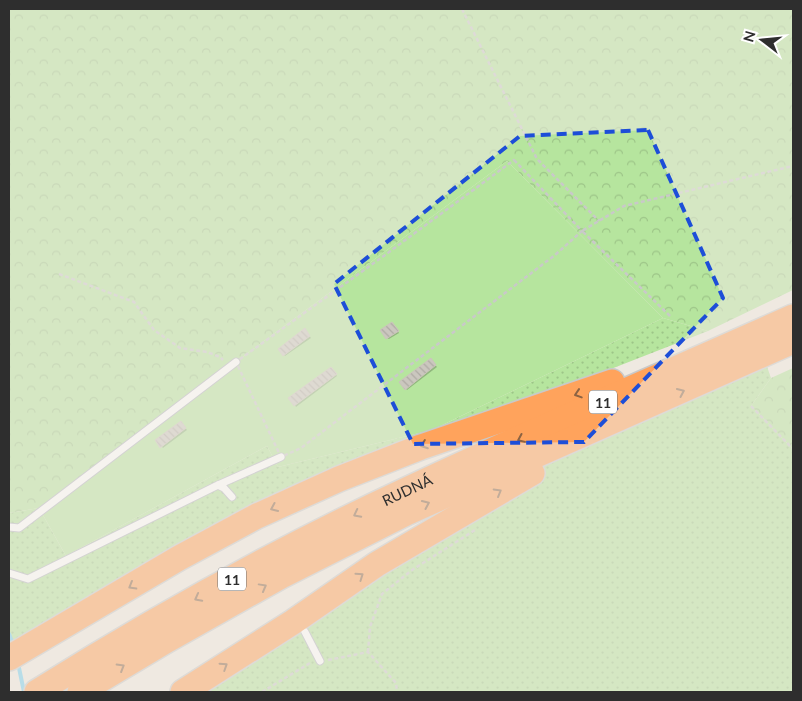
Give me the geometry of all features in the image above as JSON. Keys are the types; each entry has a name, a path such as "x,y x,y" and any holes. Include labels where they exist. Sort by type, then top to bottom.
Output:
{"highway":[{"path":"9,658 179,558 257,516 339,479 502,418 585,392 783,322"},
{"name":"RUDNÁ","path":"37,692 157,620 274,556 401,492 783,322"},
{"name":"RUDNÁ","path":"80,692 167,640 281,576 406,513 637,412 793,341"},
{"path":"183,692 293,622 377,564 541,468 627,427 637,412"}],"lane":[{"path":"9,527 20,528 236,362"},
{"path":"9,573 28,579 218,485 281,458"},
{"path":"218,485 224,488 232,497"},
{"path":"305,632 320,661"}],"path":[{"path":"462,9 537,159 599,220"},
{"path":"670,316 582,231 514,160 385,256 236,362 281,458 301,448 555,255 582,231 599,220 624,206 793,166"},
{"path":"59,274 134,302 154,330 180,348 207,352 220,357 225,362"},
{"path":"751,406 793,449"},
{"path":"396,692 396,683 368,652 370,627 382,594 412,570 476,529"},
{"path":"262,692 311,662 368,652"}],"highlighted area":[{"path":"648,130 723,298 584,442 413,444 334,284 520,136"}],"green space":[{"path":"9,9 793,9 793,290 708,331 663,318 507,161 39,508 9,513"},
{"path":"507,161 663,318 432,430 278,467 267,446 66,556 39,508"},
{"path":"663,318 708,331 238,515 9,647 9,513 39,508 66,556 267,446 278,467 432,430"},
{"path":"763,355 771,378 751,406 793,449 793,692 183,692 541,468"},
{"path":"793,368 793,449 751,406 771,378"}],"building":[{"path":"392,322 399,331 386,339 380,330"},
{"path":"305,328 310,336 283,356 278,349"},
{"path":"431,358 436,365 405,390 399,382"},
{"path":"331,367 337,374 294,406 288,398"},
{"path":"181,421 186,428 160,448 155,440"}],"waterway":[{"path":"9,634 14,646"},
{"path":"18,663 24,692"}]}
